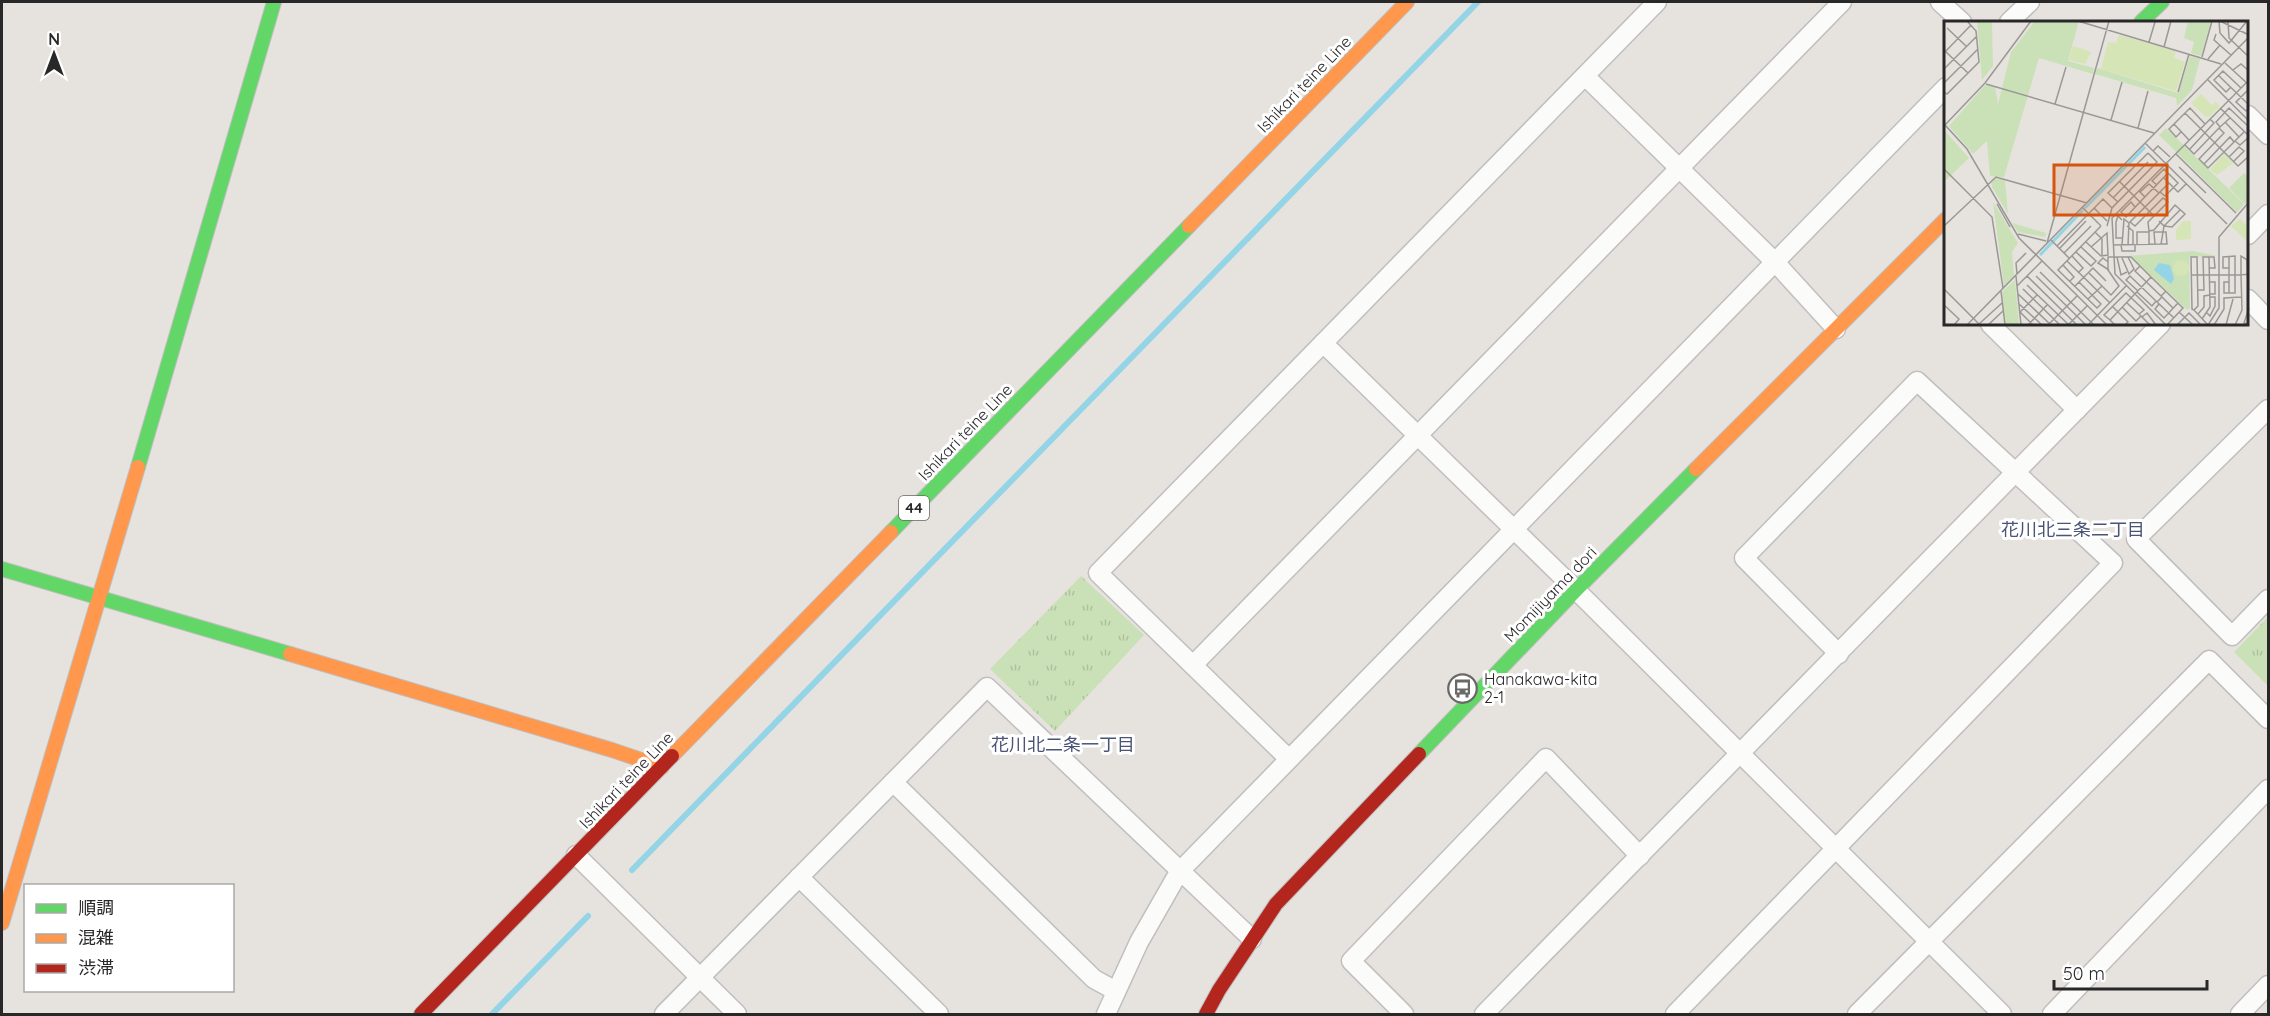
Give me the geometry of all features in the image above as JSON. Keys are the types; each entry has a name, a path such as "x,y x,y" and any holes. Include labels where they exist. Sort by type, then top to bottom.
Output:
{"street":[{"path":"2,923 274,2"},
{"name":"Ishikari teine Line","path":"421,1014 1407,2"},
{"path":"1288,758 1098,573 1657,2"},
{"path":"1193,665 1842,2"},
{"path":"1940,2 1961,21"},
{"path":"2010,21 2030,2"},
{"path":"2142,21 2162,2"},
{"path":"1585,76 1775,262 1836,329"},
{"path":"1106,1014 1139,942 1179,872 1944,89"},
{"path":"2249,117 2268,135"},
{"path":"2249,234 2268,214"},
{"name":"Momijiyama dori","path":"1206,1014 1219,990 1276,904 1576,590 1944,221"},
{"path":"2249,301 2268,320"},
{"path":"1992,326 2077,410"},
{"path":"1484,1014 2159,326"},
{"path":"1323,343 1576,590 2002,1014"},
{"path":"1675,1014 1837,850 2113,563 1917,381 1744,558 1839,654"},
{"path":"2268,409 2136,539 2232,636 2268,599"},
{"path":"2,569 612,750 662,767"},
{"path":"1857,1014 2209,660 2268,719"},
{"path":"664,1014 987,687 1252,939"},
{"path":"1404,1014 1351,961 1546,758 1640,856"},
{"path":"893,782 1094,979 1116,991"},
{"path":"2052,1014 2268,789"},
{"path":"576,855 737,1014"},
{"path":"799,877 939,1014"},
{"path":"2240,1014 2268,985"}],"green space":[{"path":"1081,576 1144,635 1055,731 990,669"},
{"path":"2268,617 2268,686 2234,652"}],"waterway":[{"path":"632,870 1478,2"},
{"path":"492,1014 588,916"}],"traffic: fast":[{"path":"138,467 274,2"},
{"path":"2142,21 2162,2"},
{"path":"891,532 1189,226"},
{"path":"1419,754 1696,469"},
{"path":"2,569 290,654"}],"traffic: slow":[{"path":"1189,226 1407,2"},
{"path":"1696,469 1944,221"},
{"path":"2,923 138,467"},
{"path":"672,756 891,532"},
{"path":"290,654 662,767"}],"traffic: jam":[{"path":"1206,1014 1219,990 1276,904 1419,754"},
{"path":"421,1014 672,756"}],"place":[{"name":"Hanakawa-kita 2-1","path":"1463,688"}],"district":[{"name":"花川北三条二丁目","path":"2073,530"},
{"name":"花川北二条一丁目","path":"1063,745"}]}
